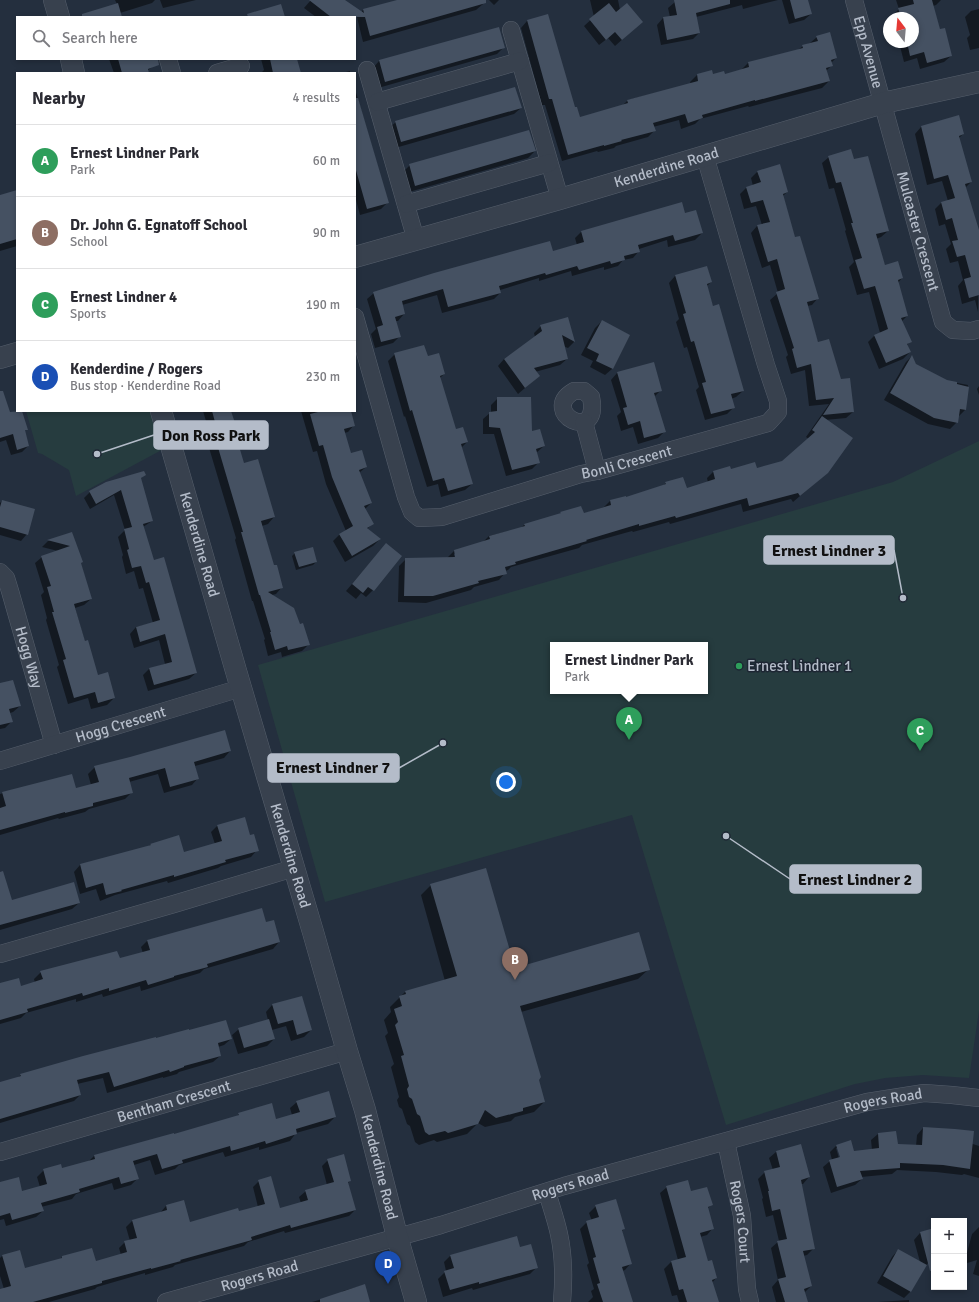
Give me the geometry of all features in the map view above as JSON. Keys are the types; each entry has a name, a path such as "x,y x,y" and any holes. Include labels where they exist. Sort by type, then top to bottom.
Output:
{"street":[{"path":"54,0 59,16"},
{"name":"Epp Avenue","path":"854,0 883,103"},
{"path":"511,30 560,199"},
{"path":"70,60 74,72"},
{"path":"168,60 172,72"},
{"path":"377,102 520,61"},
{"path":"220,72 241,66"},
{"path":"368,70 416,240"},
{"name":"Kenderdine Road","path":"356,258 883,103 979,82"},
{"name":"Mulcaster Crescent","path":"883,103 943,322 953,330 972,331 979,329"},
{"name":"Bonli Crescent","path":"356,321 406,497 412,512 419,518 442,517 581,474 597,471 768,423 778,412 778,401 766,365 705,156"},
{"path":"406,204 549,163"},
{"path":"0,358 16,353"},
{"name":"Kenderdine Road","path":"161,412 365,1110 416,1302"},
{"path":"584,422 597,471"},
{"name":"Hogg Way","path":"0,572 6,578 54,745"},
{"name":"Hogg Crescent","path":"0,761 241,688"},
{"path":"0,954 294,868"},
{"name":"Bentham Crescent","path":"0,1152 347,1051"},
{"name":"Rogers Road","path":"166,1302 441,1225 564,1186 867,1102 924,1094 952,1094 979,1098"},
{"name":"Rogers Court","path":"726,1142 742,1216 747,1289 750,1302"},
{"path":"547,1192 559,1234 562,1254 564,1275 562,1302"}],"green space":[{"path":"26,412 160,412 171,445 76,496 69,470 38,453"},
{"path":"979,441 979,1011 969,1078 923,1075 885,1078 855,1084 726,1125 632,815 325,902 258,665 893,482"}],"building":[{"path":"309,0 345,0 364,13 363,9 397,0 486,0 486,3 370,36 365,17 330,16"},
{"path":"674,0 730,0 730,4 696,13 700,33 667,40 663,17 677,15"},
{"path":"790,0 808,0 812,14 795,19"},
{"path":"913,0 932,0 940,29 945,28 952,56 927,63 924,52 910,56 908,48 919,48 919,12 899,12 898,8 914,4"},
{"path":"118,3 122,16 82,16 82,14"},
{"path":"609,3 616,12 627,3 643,22 622,40 615,32 606,40 589,19"},
{"path":"281,4 285,16 248,16 247,14"},
{"path":"548,14 575,107 577,107 580,117 628,103 627,100 698,81 697,74 712,70 713,74 724,71 725,74 749,67 748,62 803,48 802,45 818,41 816,36 830,32 837,58 831,60 833,66 826,68 830,81 702,115 703,118 688,123 685,114 653,123 656,131 568,155 552,99 549,99 527,20"},
{"path":"499,27 505,48 385,82 379,60"},
{"path":"118,60 158,60 159,65 148,69 149,72 122,72"},
{"path":"270,60 297,60 301,72 273,72"},
{"path":"515,87 522,108 401,142 395,121"},
{"path":"356,98 358,98 389,203 367,209 356,170"},
{"path":"959,115 964,134 959,136 972,182 965,184 979,230 979,295 969,298 964,279 971,277 965,255 957,257 952,241 958,240 952,218 946,220 941,202 955,198 948,175 934,179 921,126"},
{"path":"529,130 536,151 415,186 409,164"},
{"path":"851,149 854,159 868,156 889,231 876,234 885,265 898,261 903,278 898,280 908,316 901,318 912,342 907,344 911,352 886,363 874,335 888,329 875,286 864,289 855,260 862,258 851,223 853,223 841,182 836,183 828,156"},
{"path":"780,164 788,192 783,194 795,237 800,236 819,299 807,302 818,342 829,339 841,379 850,378 854,412 823,415 834,398 816,400 811,364 797,368 792,349 794,348 776,292 785,289 777,259 768,262 757,225 770,222 763,200 751,203 746,187 761,182 757,171"},
{"path":"16,190 16,239 0,244 0,195"},
{"path":"682,202 685,213 696,210 703,233 675,241 673,235 638,245 640,252 624,256 625,260 611,264 610,261 579,270 577,266 546,275 545,273 499,286 501,293 448,307 443,289 402,301 405,314 395,317 401,337 381,342 377,327 383,325 373,292 434,273 550,241 553,251 584,242 581,231"},
{"path":"707,266 712,282 707,284 713,306 719,304 744,391 731,394 735,408 711,414 702,383 706,382 694,341 691,342 683,314 686,313 675,275"},
{"path":"568,317 575,342 562,335 568,359 534,368 540,376 525,388 504,359 542,331 540,325"},
{"path":"602,320 630,335 613,369 596,361 599,354 587,348"},
{"path":"424,345 428,356 439,353 445,374 440,376 456,429 463,427 468,442 461,444 473,484 448,491 444,478 433,481 412,410 410,411 394,353"},
{"path":"912,355 916,364 947,380 969,387 966,410 960,409 958,423 934,418 890,393"},
{"path":"654,362 662,391 654,393 666,432 644,438 640,421 628,425 623,408 627,407 617,372"},
{"path":"0,391 3,391 10,412 22,412 28,430 25,430 29,446 17,450 13,434 0,438"},
{"path":"497,397 531,397 532,431 540,429 545,446 536,449 540,463 512,470 500,428 489,427 489,412 497,411"},
{"path":"212,412 231,412 236,426 233,426 244,463 258,459 275,517 261,521 274,565 277,565 283,588 268,592 294,608 300,624 303,623 310,645 288,650 287,646 275,650 241,532 243,532 214,434 218,433"},
{"path":"318,412 351,412 355,426 344,429 351,453 362,450 367,467 359,470 372,503 364,506 374,524 367,528 381,539 352,556 339,534 353,526 332,477 323,445 319,446 310,414"},
{"path":"822,416 853,438 828,473 800,496 798,493 749,506 747,498 676,518 675,516 639,526 639,524 515,562 516,564 505,567 507,574 478,581 479,583 433,596 404,596 405,558 455,557 454,550 490,539 489,536 525,526 524,524 561,513 560,512 581,506 584,513 611,505 610,500 626,497 666,484 665,482 683,477 687,488 715,479 713,471 730,466 731,469 755,462 757,468 782,461 815,432 812,430"},
{"path":"144,471 146,475 141,478 153,521 143,524 154,560 164,557 197,673 154,685 149,668 172,662 165,634 140,642 136,627 160,620 149,582 146,583 141,566 132,568 127,550 129,549 124,529 132,527 121,490 96,504 89,491 106,482"},
{"path":"2,500 35,509 28,535 0,527 0,507"},
{"path":"72,532 83,562 81,563 92,599 74,604 85,641 88,640 98,675 108,672 115,698 98,703 95,692 74,698 63,660 66,659 52,612 54,612 47,587 51,586 41,556 70,546 47,540"},
{"path":"386,543 402,556 374,591 368,587 363,593 352,584"},
{"path":"313,547 317,562 299,567 294,552"},
{"path":"13,680 21,706 9,709 13,722 0,725 0,683"},
{"path":"225,730 231,751 194,762 199,779 170,787 165,768 129,778 133,793 93,803 93,806 0,830 0,808 6,806 2,792 72,774 76,788 99,782 94,766"},
{"path":"245,817 250,835 254,834 259,851 225,860 226,862 174,877 174,875 106,895 103,883 86,888 80,864 151,845 150,844 179,835 184,852 222,841 217,825"},
{"path":"486,868 515,968 639,932 650,970 520,1006 541,1077 539,1080 545,1102 523,1108 523,1111 496,1118 485,1110 478,1124 448,1133 445,1131 429,1135 425,1132 420,1116 417,1114 412,1099 409,1097 407,1089 409,1086 401,1056 404,1055 395,1025 398,1022 394,1009 402,1006 399,996 406,994 405,991 457,976 430,884"},
{"path":"3,871 12,900 74,882 80,903 0,925 0,872"},
{"path":"262,908 266,922 274,920 280,942 207,964 208,967 148,985 146,980 109,991 109,988 83,996 82,993 27,1009 28,1012 0,1020 0,983 19,978 21,986 43,979 40,971 117,951 120,958 150,950 147,940"},
{"path":"302,996 312,1030 297,1035 293,1020 278,1024 272,1004"},
{"path":"269,1019 275,1039 244,1048 238,1028"},
{"path":"226,1020 232,1039 218,1043 221,1056 114,1087 109,1072 77,1080 81,1095 0,1119 0,1082 21,1076 20,1074 83,1056"},
{"path":"329,1091 336,1117 296,1129 297,1134 266,1144 265,1141 231,1151 230,1146 182,1160 183,1163 162,1169 157,1154 133,1161 139,1179 121,1184 119,1177 79,1189 80,1192 41,1203 44,1211 12,1220 10,1213 0,1216 0,1182 19,1177 22,1191 47,1184 43,1169 61,1164 62,1168 95,1159 94,1155 174,1134 239,1115 238,1113 272,1103 276,1119 300,1112 296,1101"},
{"path":"923,1127 974,1131 970,1169 943,1165 900,1163 900,1168 860,1171 863,1179 837,1187 829,1160 840,1157 836,1145 851,1140 854,1151 879,1148 878,1133 896,1131 898,1144 922,1145"},
{"path":"801,1144 810,1177 801,1180 815,1249 803,1251 812,1286 804,1289 808,1302 785,1302 778,1279 786,1277 777,1241 787,1239 780,1209 772,1211 764,1171 780,1167 776,1151"},
{"path":"344,1154 351,1181 348,1182 356,1210 291,1228 290,1225 251,1237 252,1240 180,1260 181,1261 102,1281 102,1283 33,1302 0,1302 0,1289 11,1286 2,1255 20,1250 25,1268 92,1248 96,1261 127,1252 124,1241 137,1238 132,1220 167,1210 166,1205 184,1200 190,1222 238,1208 239,1211 265,1204 258,1180 271,1176 280,1208 308,1200 305,1190 334,1182 327,1159"},
{"path":"688,1180 691,1191 707,1187 713,1205 708,1207 714,1229 700,1233 708,1261 712,1260 717,1278 712,1280 719,1302 687,1302 683,1289 679,1290 671,1261 686,1257 666,1186"},
{"path":"616,1199 625,1229 622,1230 632,1264 622,1267 633,1302 603,1302 597,1284 600,1283 593,1258 596,1257 586,1221 599,1217 595,1205"},
{"path":"931,1229 931,1271 930,1271 920,1232"},
{"path":"517,1236 520,1247 531,1244 538,1268 479,1284 479,1282 450,1290 444,1271 454,1268 450,1255"},
{"path":"898,1249 927,1265 911,1292 883,1276"},
{"path":"365,1284 370,1302 320,1302 320,1299"}],"place":[{"name":"Don Ross Park","path":"97,454"},
{"name":"Ernest Lindner 3","path":"903,598"},
{"name":"Ernest Lindner 1","path":"739,666"},
{"name":"Ernest Lindner Park","path":"629,740"},
{"name":"Ernest Lindner 7","path":"443,743"},
{"name":"Ernest Lindner 4","path":"920,751"},
{"name":"Ernest Lindner 2","path":"726,836"},
{"name":"Dr. John G. Egnatoff School","path":"515,980"},
{"name":"Kenderdine / Rogers","path":"388,1284"}]}
